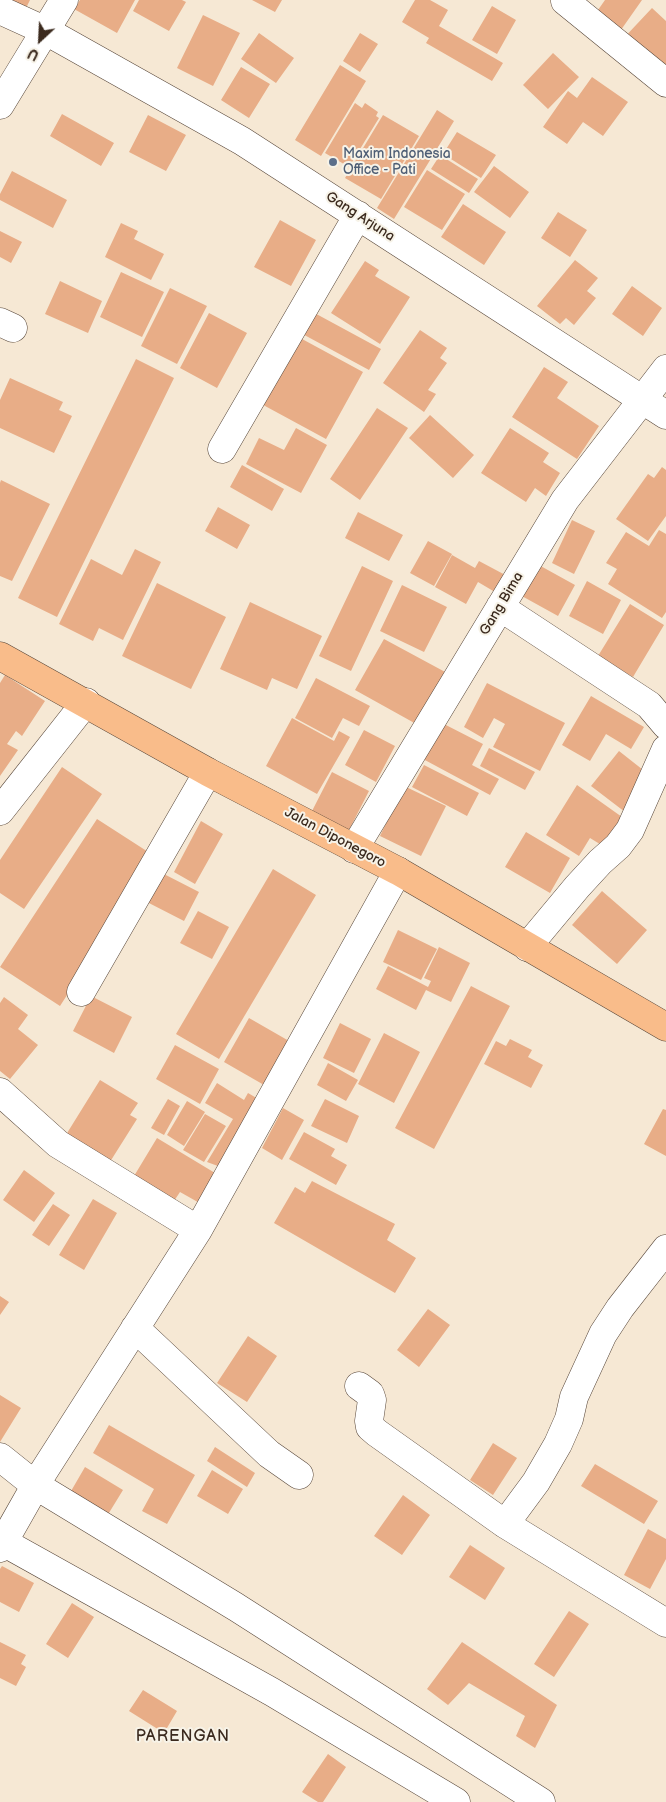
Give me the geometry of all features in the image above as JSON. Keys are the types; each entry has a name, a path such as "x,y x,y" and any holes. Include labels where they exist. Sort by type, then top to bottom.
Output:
{"main road":[{"name":"Jalan Diponegoro","path":"0,656 86,702 208,772 398,871 666,1026"}],"street":[{"path":"0,105 64,0"},
{"path":"565,1 666,83"},
{"name":"Gang Arjuna","path":"0,10 46,31 242,141 666,415"},
{"path":"222,449 358,216"},
{"name":"Gang Bima","path":"354,849 565,500 666,369"},
{"path":"500,607 649,705 666,725"},
{"path":"0,812 86,702"},
{"path":"527,947 600,862 618,846 630,830 666,749"},
{"path":"81,992 208,772"},
{"path":"398,871 198,1230 34,1486 2,1545 272,1692 456,1802"},
{"path":"0,1092 58,1144 198,1230"},
{"path":"505,1524 536,1482 558,1444 569,1419 574,1397 603,1334 620,1308 666,1249"},
{"path":"135,1328 269,1454 299,1475"},
{"path":"359,1386 370,1394 372,1400 370,1427 505,1524 666,1623"},
{"path":"0,1457 34,1486 236,1607 541,1802"}],"building":[{"path":"4,0 30,0 25,10"},
{"path":"80,0 135,0 117,33 74,9"},
{"path":"139,0 182,0 186,2 169,31 133,11"},
{"path":"252,0 282,0 275,12"},
{"path":"415,0 430,0 448,10 439,26 503,63 492,81 426,43 429,38 402,22"},
{"path":"605,0 642,0 616,37 591,20"},
{"path":"492,6 516,20 497,54 472,40"},
{"path":"652,8 666,21 666,78 621,41"},
{"path":"203,15 240,33 213,86 177,68"},
{"path":"259,33 294,58 276,83 241,59"},
{"path":"360,33 378,44 360,72 343,61"},
{"path":"553,53 579,77 548,109 523,85"},
{"path":"340,65 366,81 321,156 295,140"},
{"path":"241,67 270,84 249,118 221,100"},
{"path":"592,77 628,102 603,136 583,122 567,144 543,127 568,91 577,98"},
{"path":"355,103 362,108 365,103 378,112 376,116 379,118 349,167 325,153"},
{"path":"437,110 454,121 394,219 377,208"},
{"path":"62,114 114,143 101,166 50,136"},
{"path":"148,115 186,135 166,171 129,152"},
{"path":"383,115 419,136 381,199 345,178"},
{"path":"457,132 496,155 481,178 443,154"},
{"path":"440,155 478,179 469,193 431,169"},
{"path":"494,166 529,192 510,218 474,192"},
{"path":"427,170 465,194 442,230 404,207"},
{"path":"12,171 67,200 53,228 0,200 0,194"},
{"path":"463,204 506,232 484,265 441,237"},
{"path":"558,212 587,230 570,257 541,238"},
{"path":"280,220 316,240 291,286 254,267"},
{"path":"121,223 138,231 134,239 164,254 151,280 105,257"},
{"path":"0,231 22,242 11,263 0,257"},
{"path":"575,260 598,278 587,291 596,298 574,325 566,318 560,324 537,306"},
{"path":"365,261 379,270 375,276 410,297 380,344 331,313"},
{"path":"121,272 164,292 142,337 100,317"},
{"path":"60,281 102,301 88,333 45,314"},
{"path":"632,286 662,308 643,336 612,314"},
{"path":"170,288 207,306 177,364 141,346"},
{"path":"309,310 381,349 369,370 297,331"},
{"path":"209,313 247,333 217,388 180,368"},
{"path":"420,330 447,348 440,358 447,363 428,390 436,394 424,412 383,383"},
{"path":"291,333 363,372 326,439 254,400"},
{"path":"136,359 174,378 57,617 18,598"},
{"path":"544,367 568,382 557,398 599,426 577,459 512,417"},
{"path":"10,378 63,402 59,410 72,416 54,453 0,428 0,400"},
{"path":"377,408 408,428 360,500 330,479"},
{"path":"430,415 474,455 453,478 409,438"},
{"path":"296,428 327,445 301,493 246,464 259,438 284,450"},
{"path":"510,428 549,453 543,462 560,473 546,496 535,488 526,502 481,473"},
{"path":"242,465 284,489 272,511 230,487"},
{"path":"662,467 666,470 666,516 648,541 616,519 648,474 654,478"},
{"path":"1,480 50,504 12,581 0,576"},
{"path":"218,507 250,525 237,549 205,531"},
{"path":"358,512 403,535 389,561 345,538"},
{"path":"572,520 595,531 574,574 552,563"},
{"path":"659,530 666,534 666,612 662,618 608,584 617,569 606,563 626,532 649,546"},
{"path":"428,541 452,554 434,586 410,573"},
{"path":"135,549 161,562 123,640 99,628 93,641 59,624 91,559 122,575"},
{"path":"452,555 475,568 479,561 509,577 500,595 478,582 466,604 435,587"},
{"path":"537,564 575,585 558,616 520,595"},
{"path":"362,566 393,581 351,671 319,656"},
{"path":"587,581 621,600 603,634 569,616"},
{"path":"157,583 226,617 191,689 122,656"},
{"path":"402,585 447,607 424,652 380,631"},
{"path":"250,602 322,636 297,689 272,678 267,690 220,669"},
{"path":"630,604 664,625 633,677 598,656"},
{"path":"384,639 447,673 418,725 355,690"},
{"path":"5,675 45,701 22,736 16,731 7,744 18,750 0,776 0,683"},
{"path":"316,678 370,706 359,726 343,718 332,738 295,718"},
{"path":"487,683 565,723 540,771 493,747 505,724 494,718 483,738 464,727"},
{"path":"591,696 644,727 631,749 606,734 590,761 562,745"},
{"path":"292,718 334,741 339,731 350,737 317,794 266,766"},
{"path":"442,723 483,744 472,765 499,779 490,795 423,759"},
{"path":"364,730 395,746 376,782 345,765"},
{"path":"489,748 535,772 525,790 480,766"},
{"path":"619,751 652,777 625,812 591,786"},
{"path":"424,765 479,793 467,816 412,787"},
{"path":"62,767 102,794 24,909 0,893 0,860"},
{"path":"332,772 369,791 349,830 312,811"},
{"path":"577,785 622,817 603,846 590,838 579,856 546,835"},
{"path":"404,786 446,806 421,856 380,836"},
{"path":"97,819 156,857 60,1006 0,967"},
{"path":"201,821 223,834 195,884 174,872"},
{"path":"526,832 570,858 550,893 505,867"},
{"path":"273,869 316,895 219,1059 176,1034"},
{"path":"160,872 199,892 184,921 145,901"},
{"path":"602,891 647,930 617,964 572,925"},
{"path":"198,911 229,927 212,959 180,943"},
{"path":"398,930 437,949 421,980 383,962"},
{"path":"439,947 470,963 451,1002 426,990 416,1010 376,989 388,966 428,987 431,981 424,978"},
{"path":"471,986 510,1006 434,1149 395,1128"},
{"path":"91,996 132,1017 114,1053 73,1031"},
{"path":"4,997 28,1015 18,1029 38,1045 10,1079 0,1071 0,1003"},
{"path":"249,1018 296,1045 271,1089 224,1062"},
{"path":"340,1023 371,1039 354,1073 323,1058"},
{"path":"384,1033 420,1052 394,1103 358,1084"},
{"path":"510,1039 532,1050 528,1057 543,1065 531,1088 484,1064 496,1041 506,1046"},
{"path":"175,1045 219,1069 200,1104 156,1079"},
{"path":"328,1063 358,1080 346,1101 317,1085"},
{"path":"100,1080 138,1103 130,1115 137,1119 108,1165 64,1138"},
{"path":"217,1083 244,1100 248,1093 265,1103 226,1169 207,1162 233,1119 205,1103"},
{"path":"168,1099 180,1106 164,1135 151,1128"},
{"path":"325,1099 359,1116 347,1143 311,1126"},
{"path":"187,1101 205,1112 184,1146 167,1135"},
{"path":"283,1108 304,1120 282,1160 262,1148"},
{"path":"663,1109 666,1110 666,1156 644,1144"},
{"path":"205,1114 226,1126 204,1162 183,1150"},
{"path":"304,1132 335,1149 331,1156 347,1165 336,1185 289,1159"},
{"path":"157,1138 220,1176 203,1205 180,1192 168,1210 128,1186"},
{"path":"24,1170 55,1193 34,1222 3,1200"},
{"path":"312,1181 395,1224 387,1240 416,1258 395,1293 274,1223 295,1187 305,1193"},
{"path":"93,1199 117,1213 84,1270 59,1255"},
{"path":"53,1204 70,1215 49,1246 32,1235"},
{"path":"0,1296 9,1302 0,1315"},
{"path":"428,1309 450,1325 419,1367 397,1350"},
{"path":"248,1336 277,1356 247,1402 217,1383"},
{"path":"0,1395 21,1408 0,1442"},
{"path":"109,1425 195,1475 167,1524 142,1511 154,1489 93,1453"},
{"path":"493,1443 517,1458 493,1495 470,1480"},
{"path":"215,1447 255,1473 247,1487 207,1461"},
{"path":"595,1464 658,1501 644,1524 581,1486"},
{"path":"85,1467 123,1490 104,1521 67,1498"},
{"path":"212,1470 243,1489 228,1514 197,1496"},
{"path":"403,1495 430,1515 402,1555 374,1536"},
{"path":"648,1529 666,1539 666,1559 650,1589 624,1575"},
{"path":"470,1545 505,1568 485,1600 449,1577"},
{"path":"2,1566 34,1583 19,1612 0,1602 0,1569"},
{"path":"72,1603 94,1617 68,1658 46,1644"},
{"path":"569,1611 589,1624 554,1677 534,1664"},
{"path":"0,1642 26,1655 21,1664 26,1667 16,1686 0,1678"},
{"path":"462,1642 557,1705 535,1748 516,1736 525,1716 469,1683 448,1705 427,1689"},
{"path":"143,1690 177,1711 164,1733 129,1711"},
{"path":"328,1754 346,1767 323,1802 318,1802 302,1792"}],"place":[{"name":"Maxim Indonesia Office - Pati","path":"333,162"}],"district":[{"name":"PARENGAN","path":"183,1737"}]}
